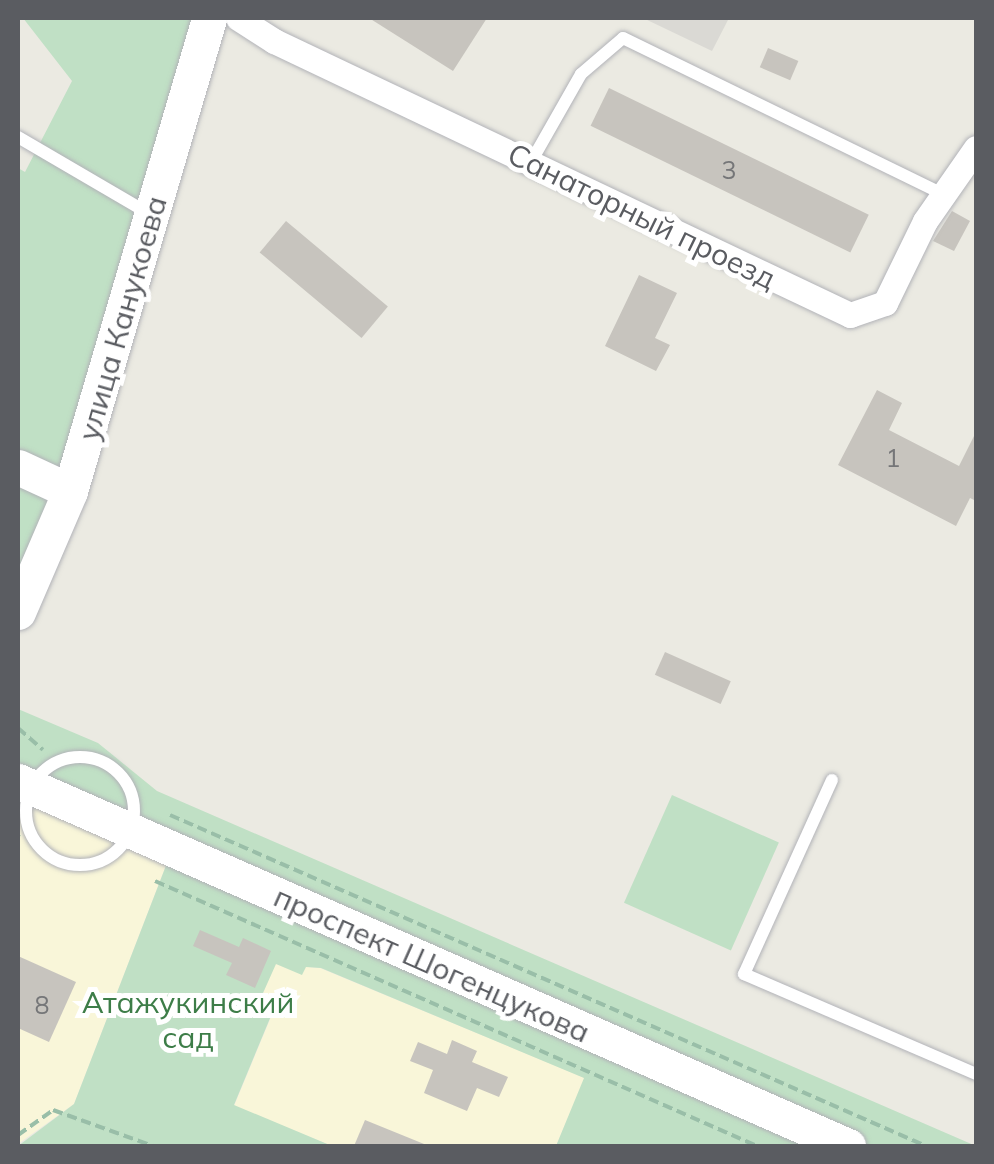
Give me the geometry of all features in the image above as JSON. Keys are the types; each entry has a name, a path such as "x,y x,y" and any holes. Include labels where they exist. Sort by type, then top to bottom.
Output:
{"street":[{"name":"улица Канукоева","path":"18,612 70,491 209,18"},
{"name":"Санаторный проезд","path":"238,18 274,41 850,315 885,304 942,194 976,148"},
{"path":"18,467 70,491"},
{"name":"проспект Шогенцукова","path":"24,784 144,821 848,1146"}],"lane":[{"path":"530,162 581,74 623,38 942,194"},
{"path":"18,138 153,216"},
{"path":"61,759 102,761 130,790 144,821 105,860 67,865 35,843 26,825 24,784 61,759"},
{"path":"832,780 744,974 976,1074"}],"path":[{"path":"18,728 43,750"},
{"path":"144,821 588,993 926,1146"},
{"path":"156,881 758,1146"},
{"path":"18,1136 53,1110 153,1146"}],"shaded area":[{"path":"643,18 729,18 712,51"},
{"path":"18,781 172,850 74,1104 18,1144"},
{"path":"275,964 320,968 585,1078 556,1146 332,1146 234,1106 278,1000 263,993"}],"green space":[{"path":"23,18 209,18 18,612 18,168 25,172 72,81"},
{"name":"Атажукинский сад","path":"18,709 98,743 157,791 976,1146 556,1146 584,1078 321,968 306,967 302,975 276,964 263,993 278,999 234,1105 332,1146 18,1146 74,1104 172,850 18,781"},
{"path":"672,795 779,843 731,950 624,903"}],"building":[{"path":"369,18 487,18 453,71"},
{"path":"768,48 798,61 790,80 760,67"},
{"path":"609,88 869,215 850,252 591,126"},
{"path":"952,211 970,221 954,251 933,241"},
{"path":"286,221 388,306 362,338 260,252"},
{"path":"639,275 677,293 655,338 670,345 656,371 605,346"},
{"path":"877,390 902,403 889,430 959,466 976,432 976,501 970,498 956,526 838,465"},
{"path":"665,652 731,681 721,704 655,675"},
{"path":"200,930 239,947 243,938 271,951 255,988 226,975 232,963 193,946"},
{"path":"18,956 76,982 49,1042 18,1028"},
{"path":"452,1040 477,1051 472,1062 508,1077 499,1097 477,1088 467,1111 424,1093 433,1070 410,1061 418,1042 447,1054"},
{"path":"365,1120 429,1146 354,1146"}]}
